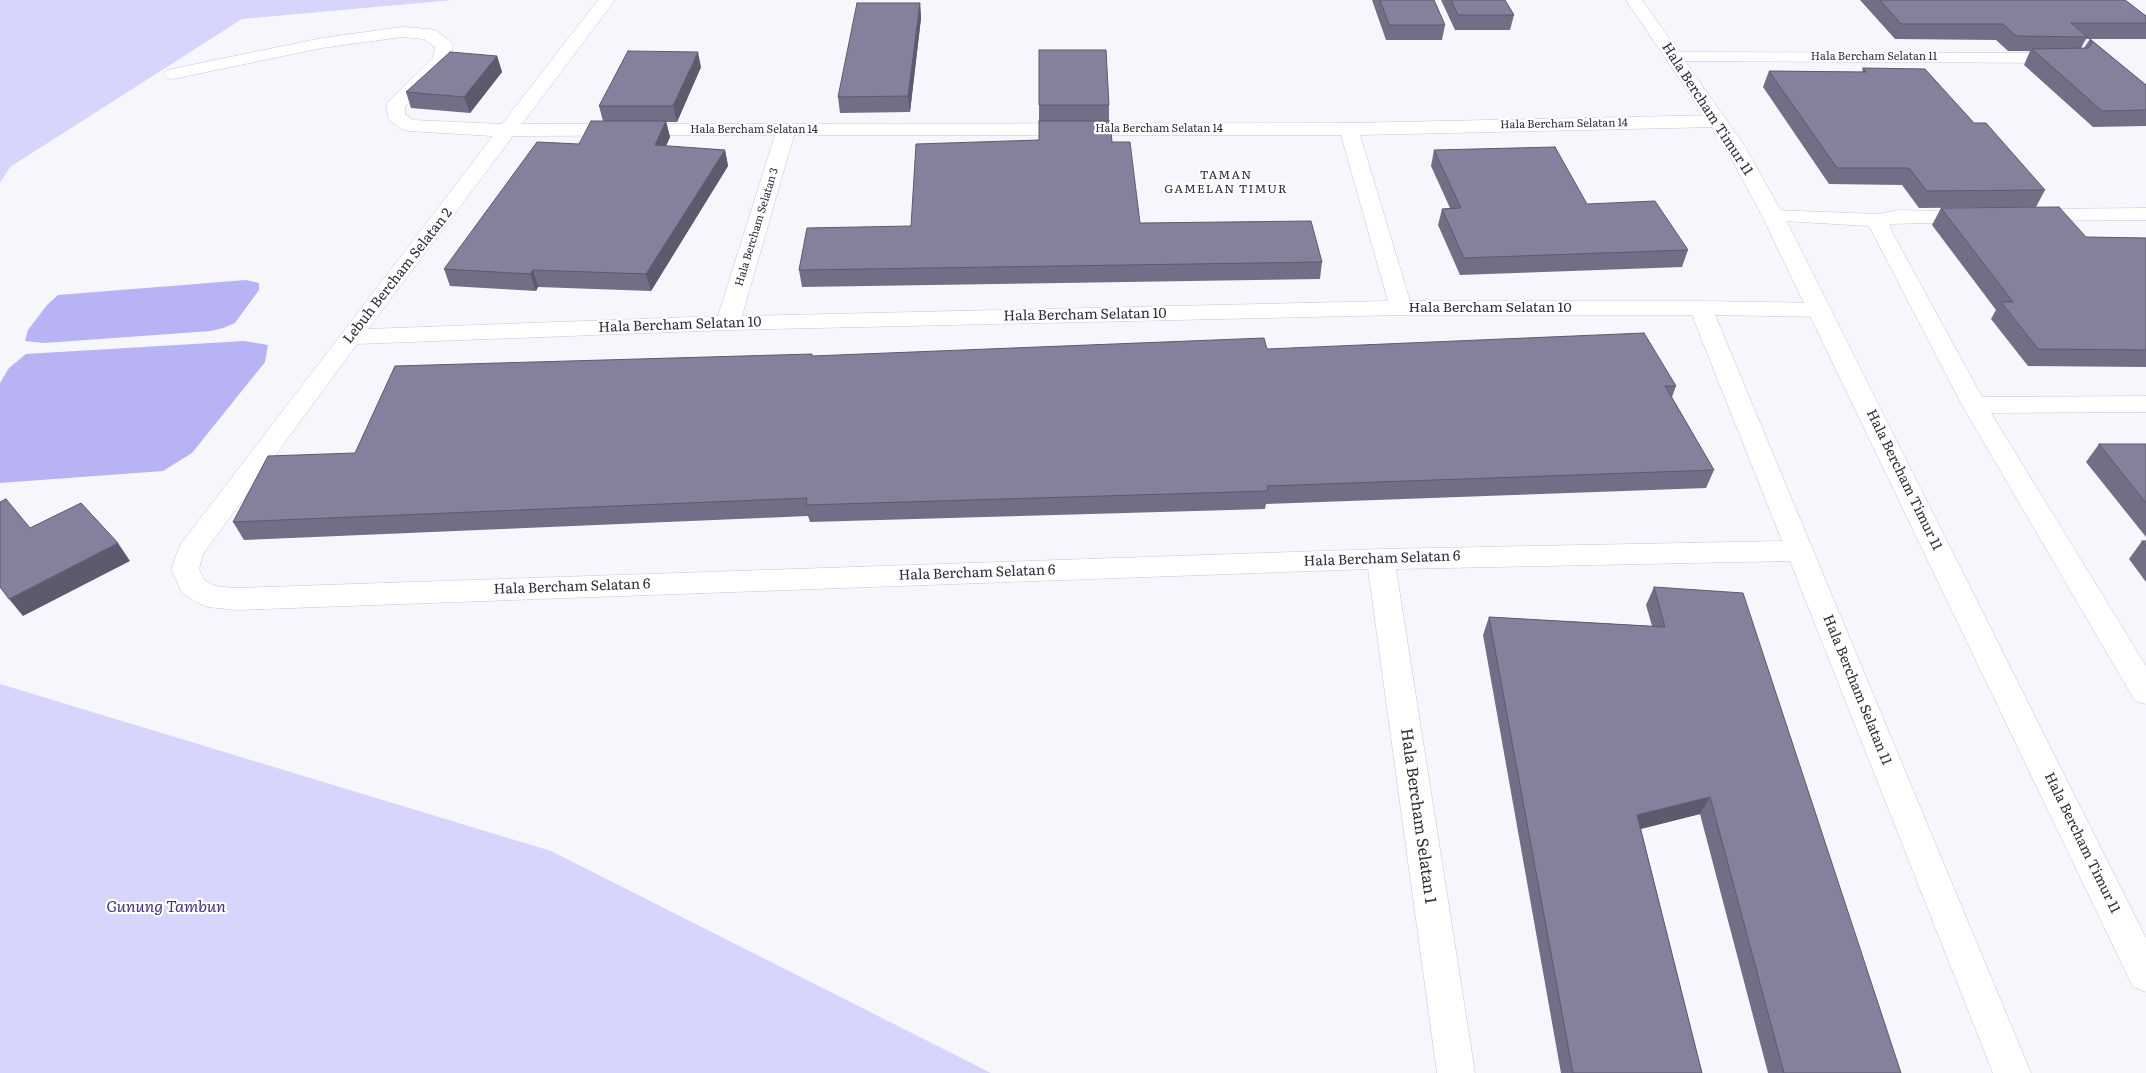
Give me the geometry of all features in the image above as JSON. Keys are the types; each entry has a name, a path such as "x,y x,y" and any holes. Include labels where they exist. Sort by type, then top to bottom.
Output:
{"street":[{"name":"Lebuh Bercham Selatan 2","path":"190,552 350,337 607,0"},
{"name":"Hala Bercham Timur 11","path":"1634,0 1718,121 1773,216 1821,310 2146,975"},
{"name":"Hala Bercham Selatan 14","path":"173,74 322,43 402,32 429,34 444,45 442,59 395,106 396,116 408,125 472,130 1349,129 1718,121"},
{"name":"Hala Bercham Selatan 11","path":"1675,57 2073,58"},
{"path":"1349,129 1401,308"},
{"name":"Hala Bercham Selatan 3","path":"728,324 786,130"},
{"path":"1773,216 1889,218 2146,214"},
{"path":"1889,218 1880,230 1885,242 1974,405 2146,692"},
{"name":"Hala Bercham Selatan 10","path":"350,337 728,324 1401,308 1821,310"},
{"name":"Hala Bercham Selatan 11","path":"1701,308 2012,1073"},
{"path":"1974,405 2146,404"},
{"name":"Hala Bercham Selatan 6","path":"190,552 185,569 192,586 208,596 237,599 1381,558 1800,551"},
{"name":"Hala Bercham Selatan 1","path":"1381,558 1456,1073"}],"green space":[{"path":"0,0 453,0 242,19 10,167 0,183"},
{"name":"Gunung Tambun","path":"0,684 551,851 991,1073 0,1073"}],"shaded area":[{"path":"246,280 259,283 259,290 235,323 223,328 211,331 44,343 25,341 28,330 47,305 58,295"},
{"path":"244,341 268,345 265,362 192,453 163,471 0,483 0,383 9,368 26,354"}],"building":[{"path":"1380,0 1434,0 1445,25 1389,25"},
{"path":"1451,0 1505,0 1514,15 1458,15"},
{"path":"1880,0 2125,0 2146,16 2146,23 2071,23 2087,37 2016,36 2003,24 1901,24"},
{"path":"857,3 920,3 908,96 838,97"},
{"path":"2090,39 2146,85 2146,110 2102,111 2032,49 2088,48 2092,43"},
{"path":"1039,50 1106,50 1109,105 1039,105"},
{"path":"628,51 698,52 673,106 599,106"},
{"path":"450,52 497,56 464,97 406,92"},
{"path":"1863,68 1925,69 1974,123 1986,123 2045,190 1927,191 1909,168 1837,168 1769,71 1866,72"},
{"path":"591,121 666,121 655,145 725,150 646,274 533,270 530,274 444,269 537,142 579,144"},
{"path":"1039,121 1110,121 1112,142 1130,142 1140,223 1311,221 1322,262 799,270 807,228 911,226 916,144 1039,140"},
{"path":"1555,147 1587,204 1655,201 1688,250 1464,258 1442,209 1461,208 1434,150"},
{"path":"2059,207 2086,237 2146,238 2146,350 2038,349 2001,302 2013,302 1941,208"},
{"path":"1644,333 1676,386 1665,386 1714,470 1267,486 1268,491 806,505 807,498 233,522 268,456 355,453 395,366 812,354 812,356 1264,338 1267,349"},
{"path":"2099,444 2146,444 2146,503"},
{"path":"6,499 30,528 81,503 118,543 9,599 0,587 0,502"},
{"path":"1654,587 1743,593 1901,1073 1784,1073 1710,797 1637,815 1702,1073 1573,1073 1489,617 1665,627"}],"district":[{"name":"TAMAN GAMELAN TIMUR","path":"1226,182"}]}
